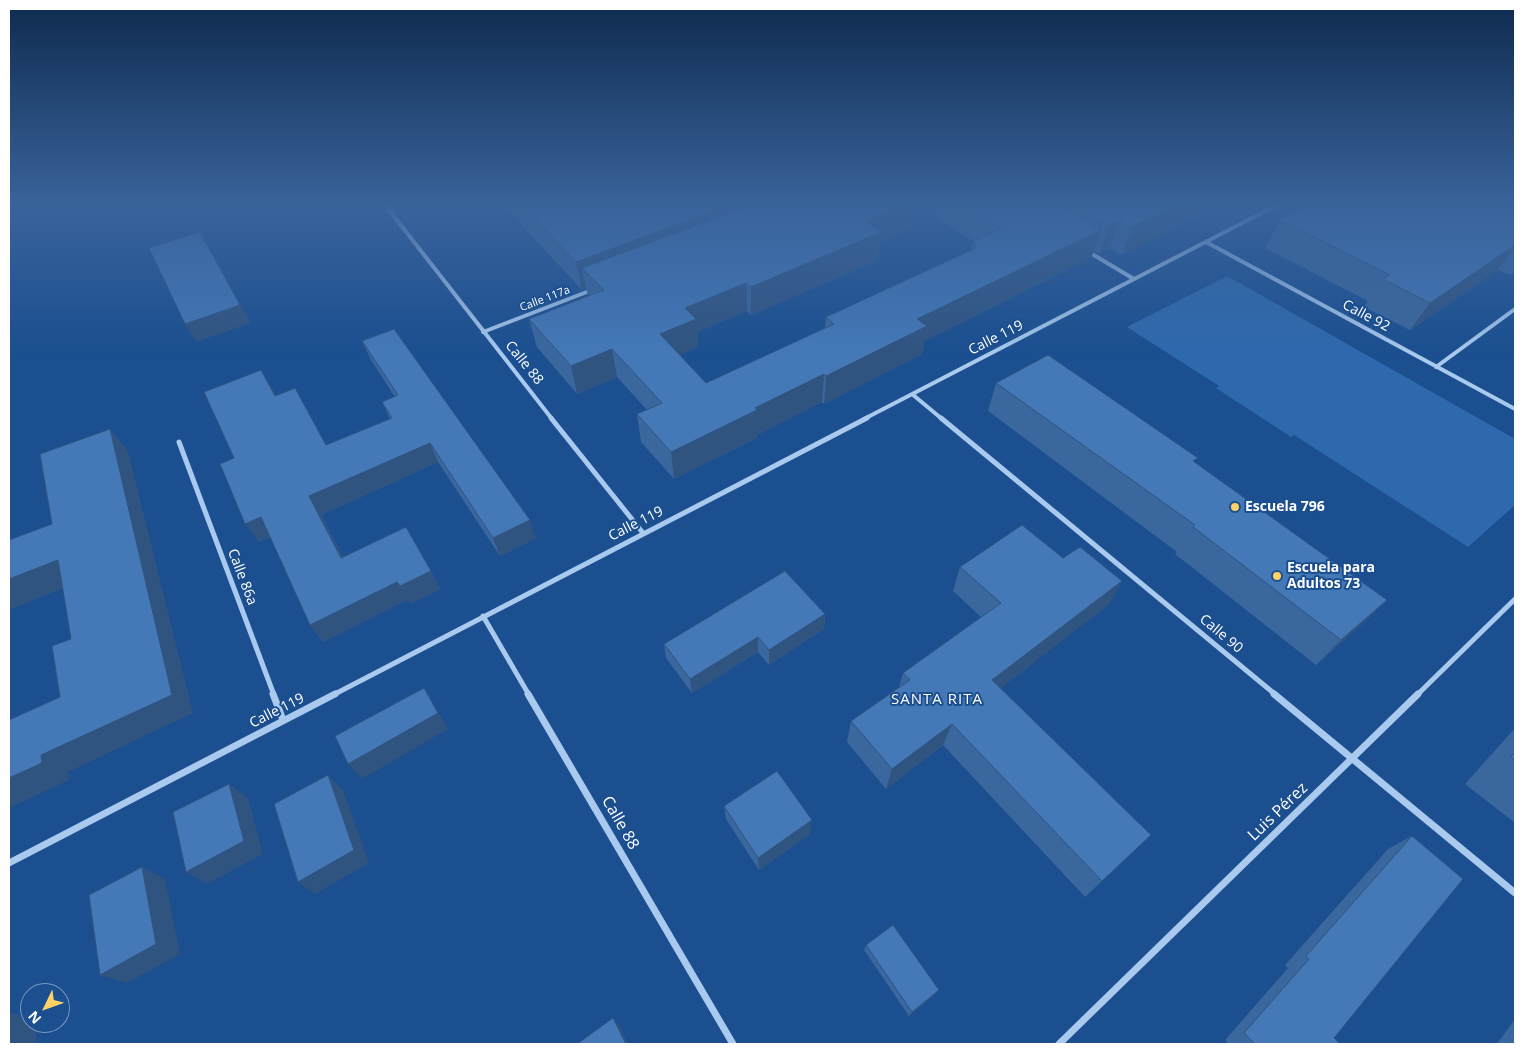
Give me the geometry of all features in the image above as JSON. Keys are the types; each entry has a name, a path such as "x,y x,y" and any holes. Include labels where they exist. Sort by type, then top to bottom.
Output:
{"street":[{"name":"Calle 88","path":"424,255 644,533"},
{"path":"1094,255 1134,279"},
{"name":"Calle 119","path":"9,863 1180,255"},
{"name":"Calle 92","path":"1230,255 1515,409"},
{"name":"Calle 117a","path":"483,332 595,289"},
{"path":"1436,367 1515,310"},
{"name":"Calle 90","path":"912,394 1515,893"},
{"name":"Calle 86a","path":"179,442 283,720"},
{"name":"Luis Pérez","path":"1059,1044 1515,599"},
{"name":"Calle 88","path":"483,616 733,1044"}],"shaded area":[{"path":"1227,276 1515,439 1515,505 1468,547 1294,435 1291,437 1216,388 1219,386 1127,327"}],"building":[{"path":"152,255 213,255 240,305 185,324"},
{"path":"570,255 594,255 576,262"},
{"path":"616,255 826,255 751,287 746,283 685,308 696,319 660,334 706,383 834,324 826,317 960,255 1049,255 917,319 927,326 826,376 824,374 755,408 757,410 671,452 637,414 662,403 612,349 571,366 529,319 604,290 582,268"},
{"path":"1350,255 1500,255 1430,303 1383,279 1390,275"},
{"path":"394,329 530,520 493,538 430,443 309,496 341,558 406,527 431,571 400,586 397,582 310,625 261,517 245,524 220,464 234,458 204,392 261,370 275,396 295,388 326,445 392,418 382,402 398,395 362,341"},
{"path":"1048,355 1198,458 1193,461 1387,600 1341,640 1193,527 1195,525 996,383"},
{"path":"110,429 172,695 41,755 42,763 9,778 9,720 60,697 52,646 71,639 58,560 9,579 9,540 52,524 40,454"},
{"path":"1022,525 1063,558 1080,547 1122,581 992,680 1151,835 1102,881 952,724 892,769 851,721 910,680 903,673 1001,603 960,567"},
{"path":"785,571 825,614 769,650 758,637 690,679 664,644"},
{"path":"424,688 438,713 348,764 335,736"},
{"path":"1515,752 1515,760 1511,757"},
{"path":"777,771 812,820 758,858 724,806"},
{"path":"328,775 354,850 298,882 274,804"},
{"path":"229,784 244,841 186,872 173,812"},
{"path":"1412,836 1463,879 1334,1038 1340,1044 1255,1044 1244,1033 1309,959 1306,956"},
{"path":"142,867 156,944 100,975 89,895"},
{"path":"893,925 939,990 912,1012 866,945"},
{"path":"613,1018 626,1044 577,1044"}],"place":[{"name":"Escuela 796","path":"1235,507"},
{"name":"Escuela para Adultos 73","path":"1277,576"}],"district":[{"name":"SANTA RITA","path":"937,700"}]}
